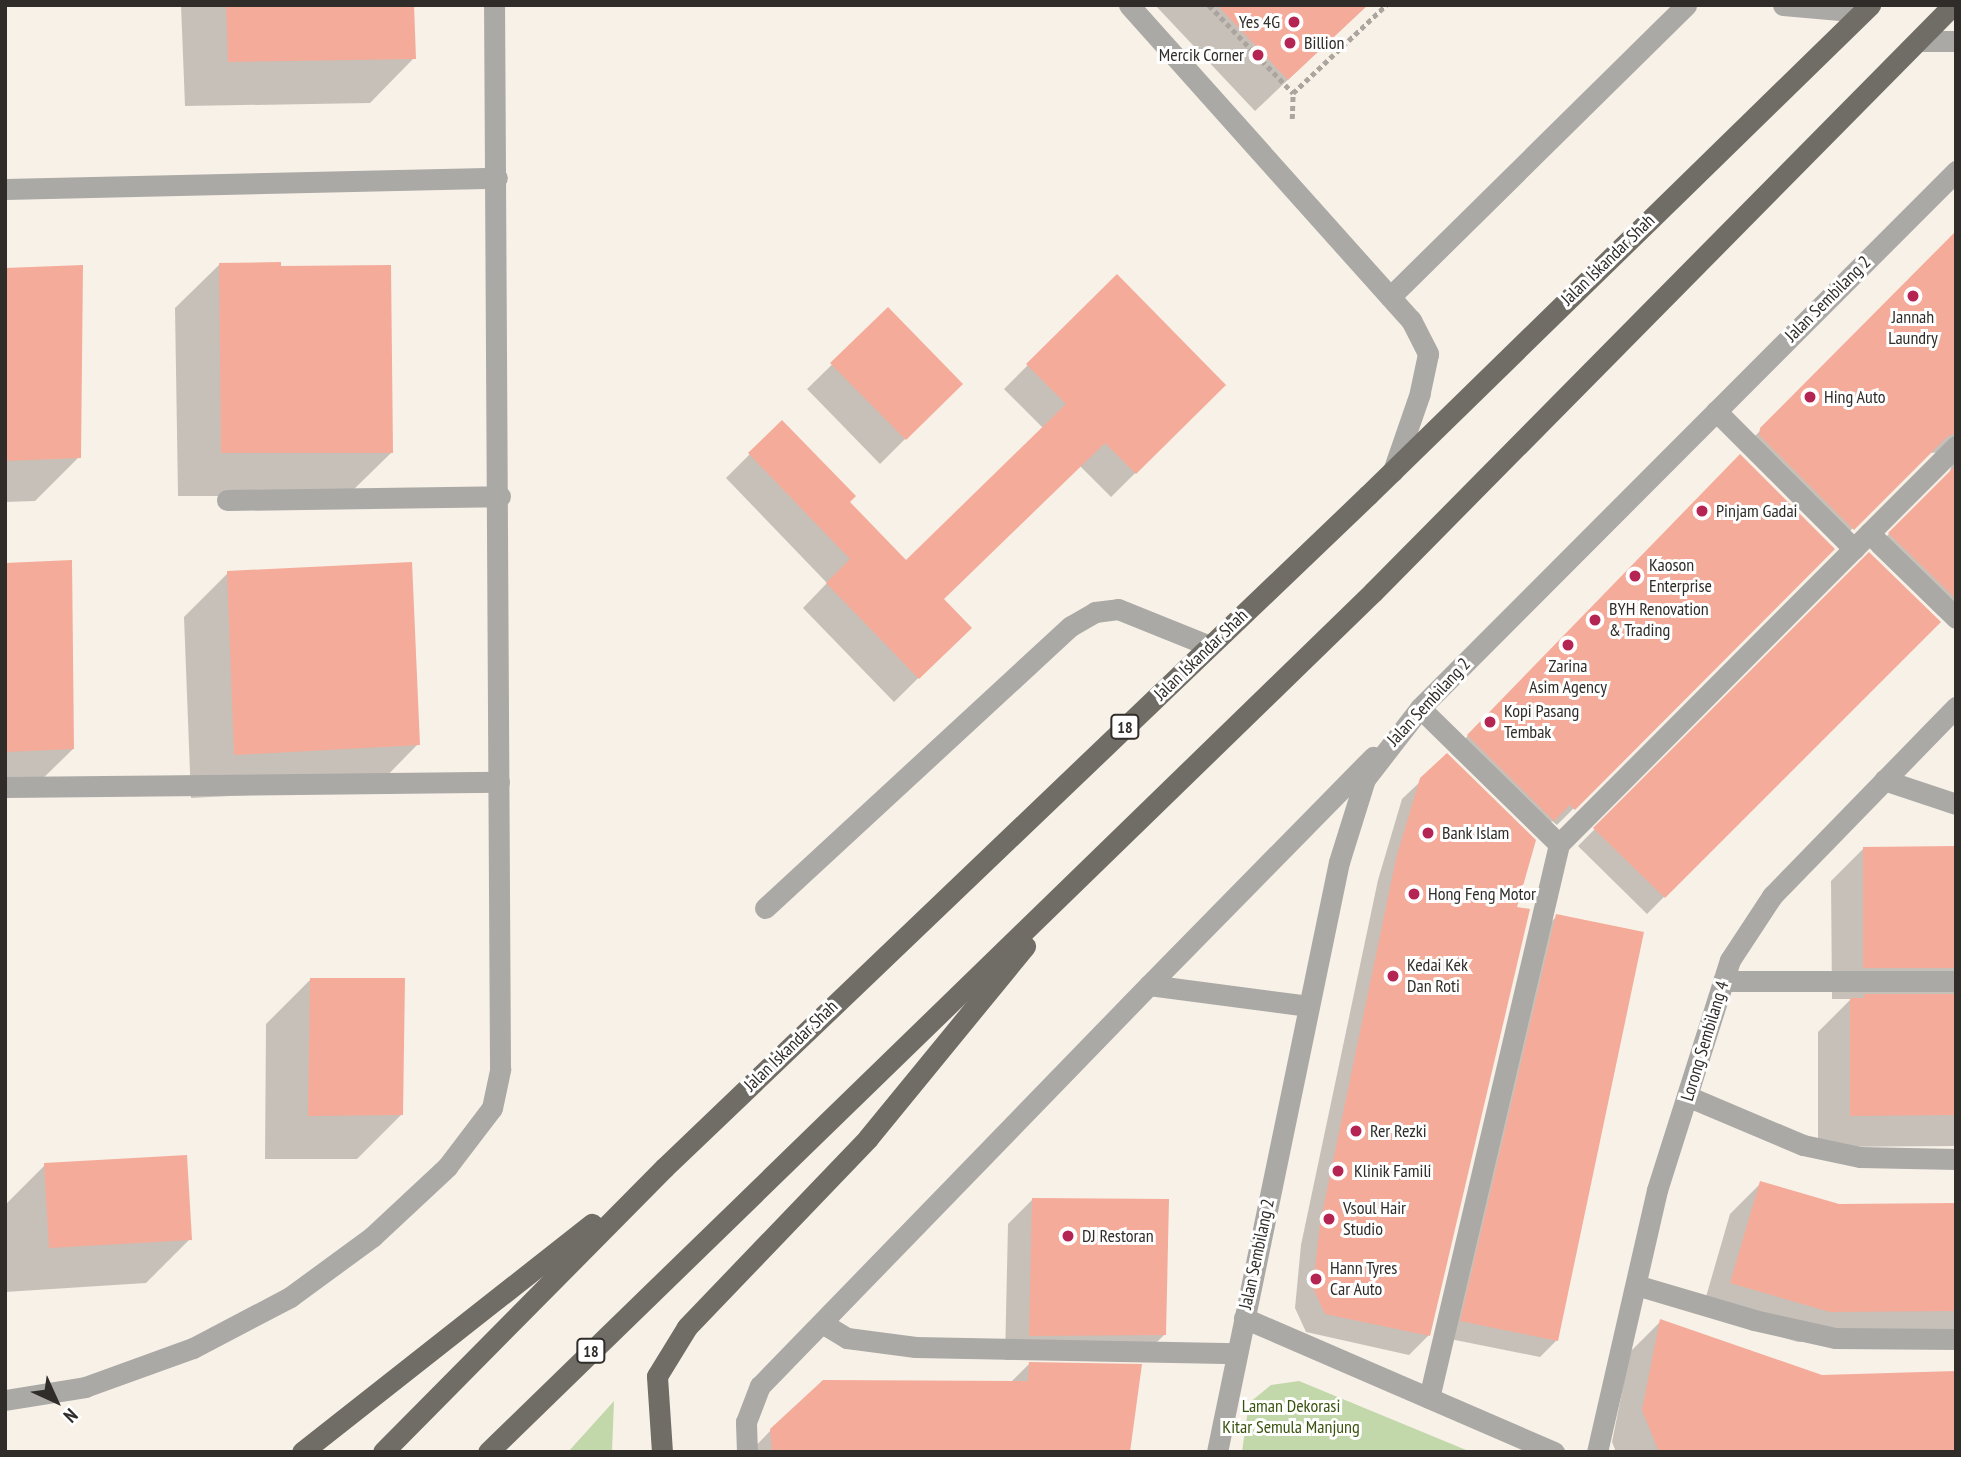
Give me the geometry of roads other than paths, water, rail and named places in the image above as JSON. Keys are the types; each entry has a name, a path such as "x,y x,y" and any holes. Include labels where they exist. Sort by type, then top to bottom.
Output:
{"main road":[{"name":"18","path":"488,1452 1373,592 1953,5"},
{"name":"Jalan Iskandar Shah","path":"383,1452 664,1168 1393,471 1866,9"},
{"path":"662,1452 657,1376 687,1327 869,1138 1086,871"},
{"path":"302,1452 664,1168"}],"street":[{"path":"5,1400 85,1387 193,1348 290,1297 372,1237 447,1167 492,1108 500,1069 500,495 495,5"},
{"path":"1129,5 1411,320 1428,354 1420,393 1393,471"},
{"path":"1390,297 1686,5"},
{"path":"1783,5 1866,9"},
{"path":"1919,41 1956,41"},
{"name":"Jalan Sembilang 2","path":"1217,1452 1309,1006 1355,803 1392,738 1956,171"},
{"path":"5,189 497,178"},
{"path":"1716,411 1854,549"},
{"path":"1429,1398 1559,844 1956,446"},
{"path":"227,500 500,495"},
{"path":"1869,533 1956,618"},
{"path":"765,908 1071,626 1095,612 1118,608 1210,646"},
{"name":"Lorong Sembilang 4","path":"1597,1452 1657,1191 1730,960 1772,896 1956,707"},
{"path":"1420,708 1559,844"},
{"path":"747,1452 746,1422 760,1386 1392,738"},
{"path":"1884,780 1956,804"},
{"path":"5,786 499,782"},
{"path":"1723,981 1956,981"},
{"path":"1149,985 1309,1006"},
{"path":"1687,1096 1802,1145 1860,1157 1956,1159"},
{"path":"1636,1285 1754,1320 1835,1338 1956,1339"},
{"path":"1244,1318 1554,1452"},
{"path":"822,1324 847,1338 915,1347 1237,1353"}],"place":[{"name":"Yes 4G","path":"1294,22"},
{"name":"Billion","path":"1290,43"},
{"name":"Mercik Corner","path":"1258,55"},
{"name":"Jannah Laundry","path":"1913,296"},
{"name":"Hing Auto","path":"1810,397"},
{"name":"Pinjam Gadai","path":"1702,511"},
{"name":"Kaoson Enterprise","path":"1635,576"},
{"name":"BYH Renovation & Trading","path":"1595,620"},
{"name":"Zarina Asim Agency","path":"1568,645"},
{"name":"Kopi Pasang Tembak","path":"1490,722"},
{"name":"Bank Islam","path":"1428,833"},
{"name":"Hong Feng Motor","path":"1414,894"},
{"name":"Kedai Kek Dan Roti","path":"1393,976"},
{"name":"Rer Rezki","path":"1356,1131"},
{"name":"Klinik Famili","path":"1338,1171"},
{"name":"Vsoul Hair Studio","path":"1329,1219"},
{"name":"DJ Restoran","path":"1068,1236"},
{"name":"Hann Tyres Car Auto","path":"1316,1279"}],"park label":[{"name":"Laman Dekorasi Kitar Semula Manjung","path":"1291,1417"}]}
